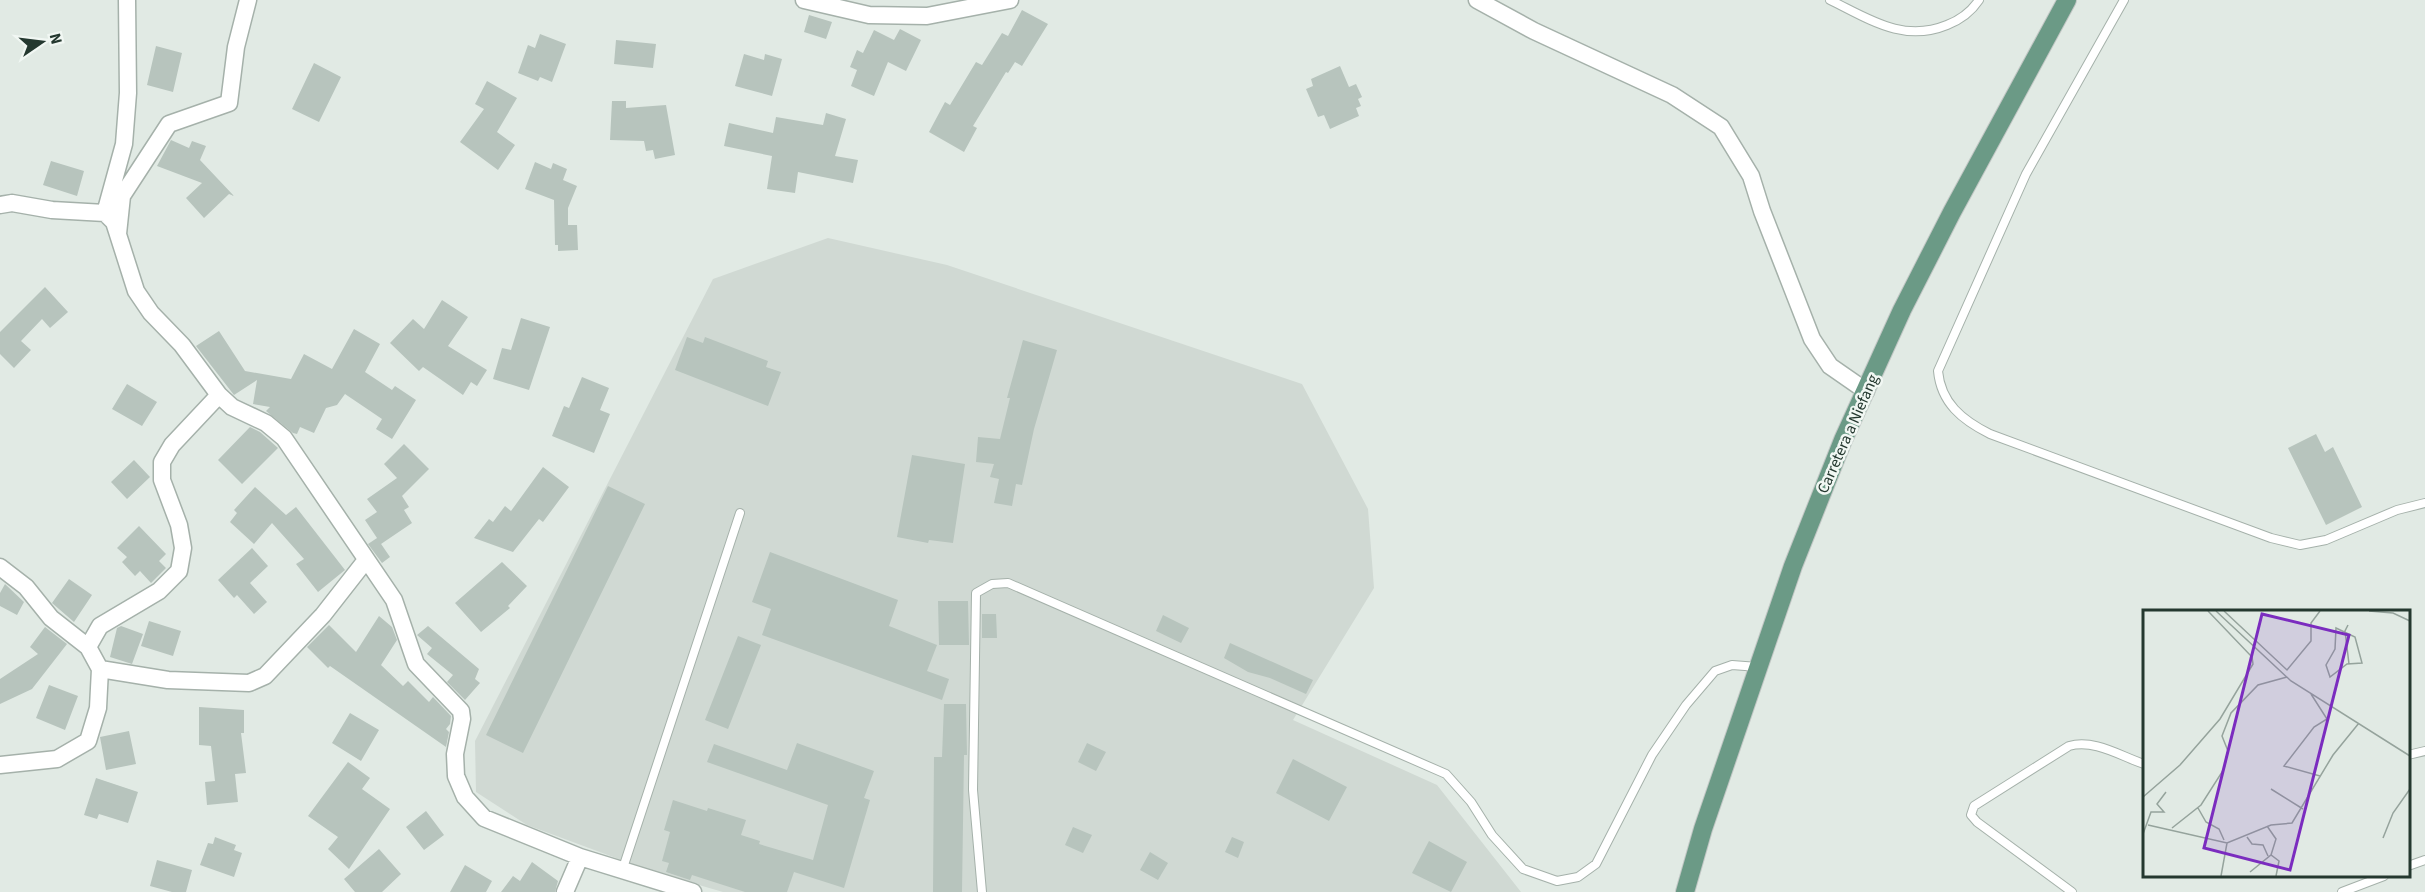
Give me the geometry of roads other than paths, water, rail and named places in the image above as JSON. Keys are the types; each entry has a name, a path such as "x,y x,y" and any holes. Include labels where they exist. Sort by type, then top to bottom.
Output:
{"main road":[{"name":"Carretera a Niefang","path":"1685,892 1703,829 1758,667 1797,556 1843,440 1902,310 1952,212 2067,0"}],"street":[{"path":"105,213 124,144 128,93 127,0"},
{"path":"118,235 122,196 169,124 229,103 236,47 248,0"},
{"path":"804,0 869,15 927,16 970,10 1010,0"},
{"path":"1477,0 1534,31 1672,95 1721,127 1751,176 1812,339 1830,366 1866,391"},
{"path":"0,205 12,203 52,210 105,213 114,222 136,291 151,313 182,345 219,395 232,407 266,423 284,438 400,611 416,664 461,711 462,719 455,754 456,776 465,797 484,818 580,857 693,892"},
{"path":"88,646 100,626 159,591 179,571 183,548 179,525 162,480 162,462 172,445 219,395"},
{"path":"100,669 168,680 249,683 257,680 265,676 323,615 366,560"},
{"path":"0,567 26,587 51,618 88,646 100,669 98,708 88,741 57,759 0,765"},
{"path":"564,892 580,857"}],"lane":[{"path":"1830,0 1877,23 1908,33 1936,30 1960,20 1979,0"},
{"path":"2124,0 2026,174 1938,371 1946,399 1953,409 1990,434 2271,538 2300,545 2326,540 2397,510 2425,503"},
{"path":"622,871 740,513"},
{"path":"982,892 973,790 976,593 992,584 1008,583 1446,774 1471,802 1492,835 1523,869 1557,881 1578,877 1596,864 1652,755 1686,705 1715,671 1732,665 1758,667"},
{"path":"2072,892 1977,822 1971,815 1974,806 2070,746 2092,744 2143,763"},
{"path":"2410,756 2425,751"},
{"path":"2410,866 2425,860"},
{"path":"2342,892 2381,877"}]}
